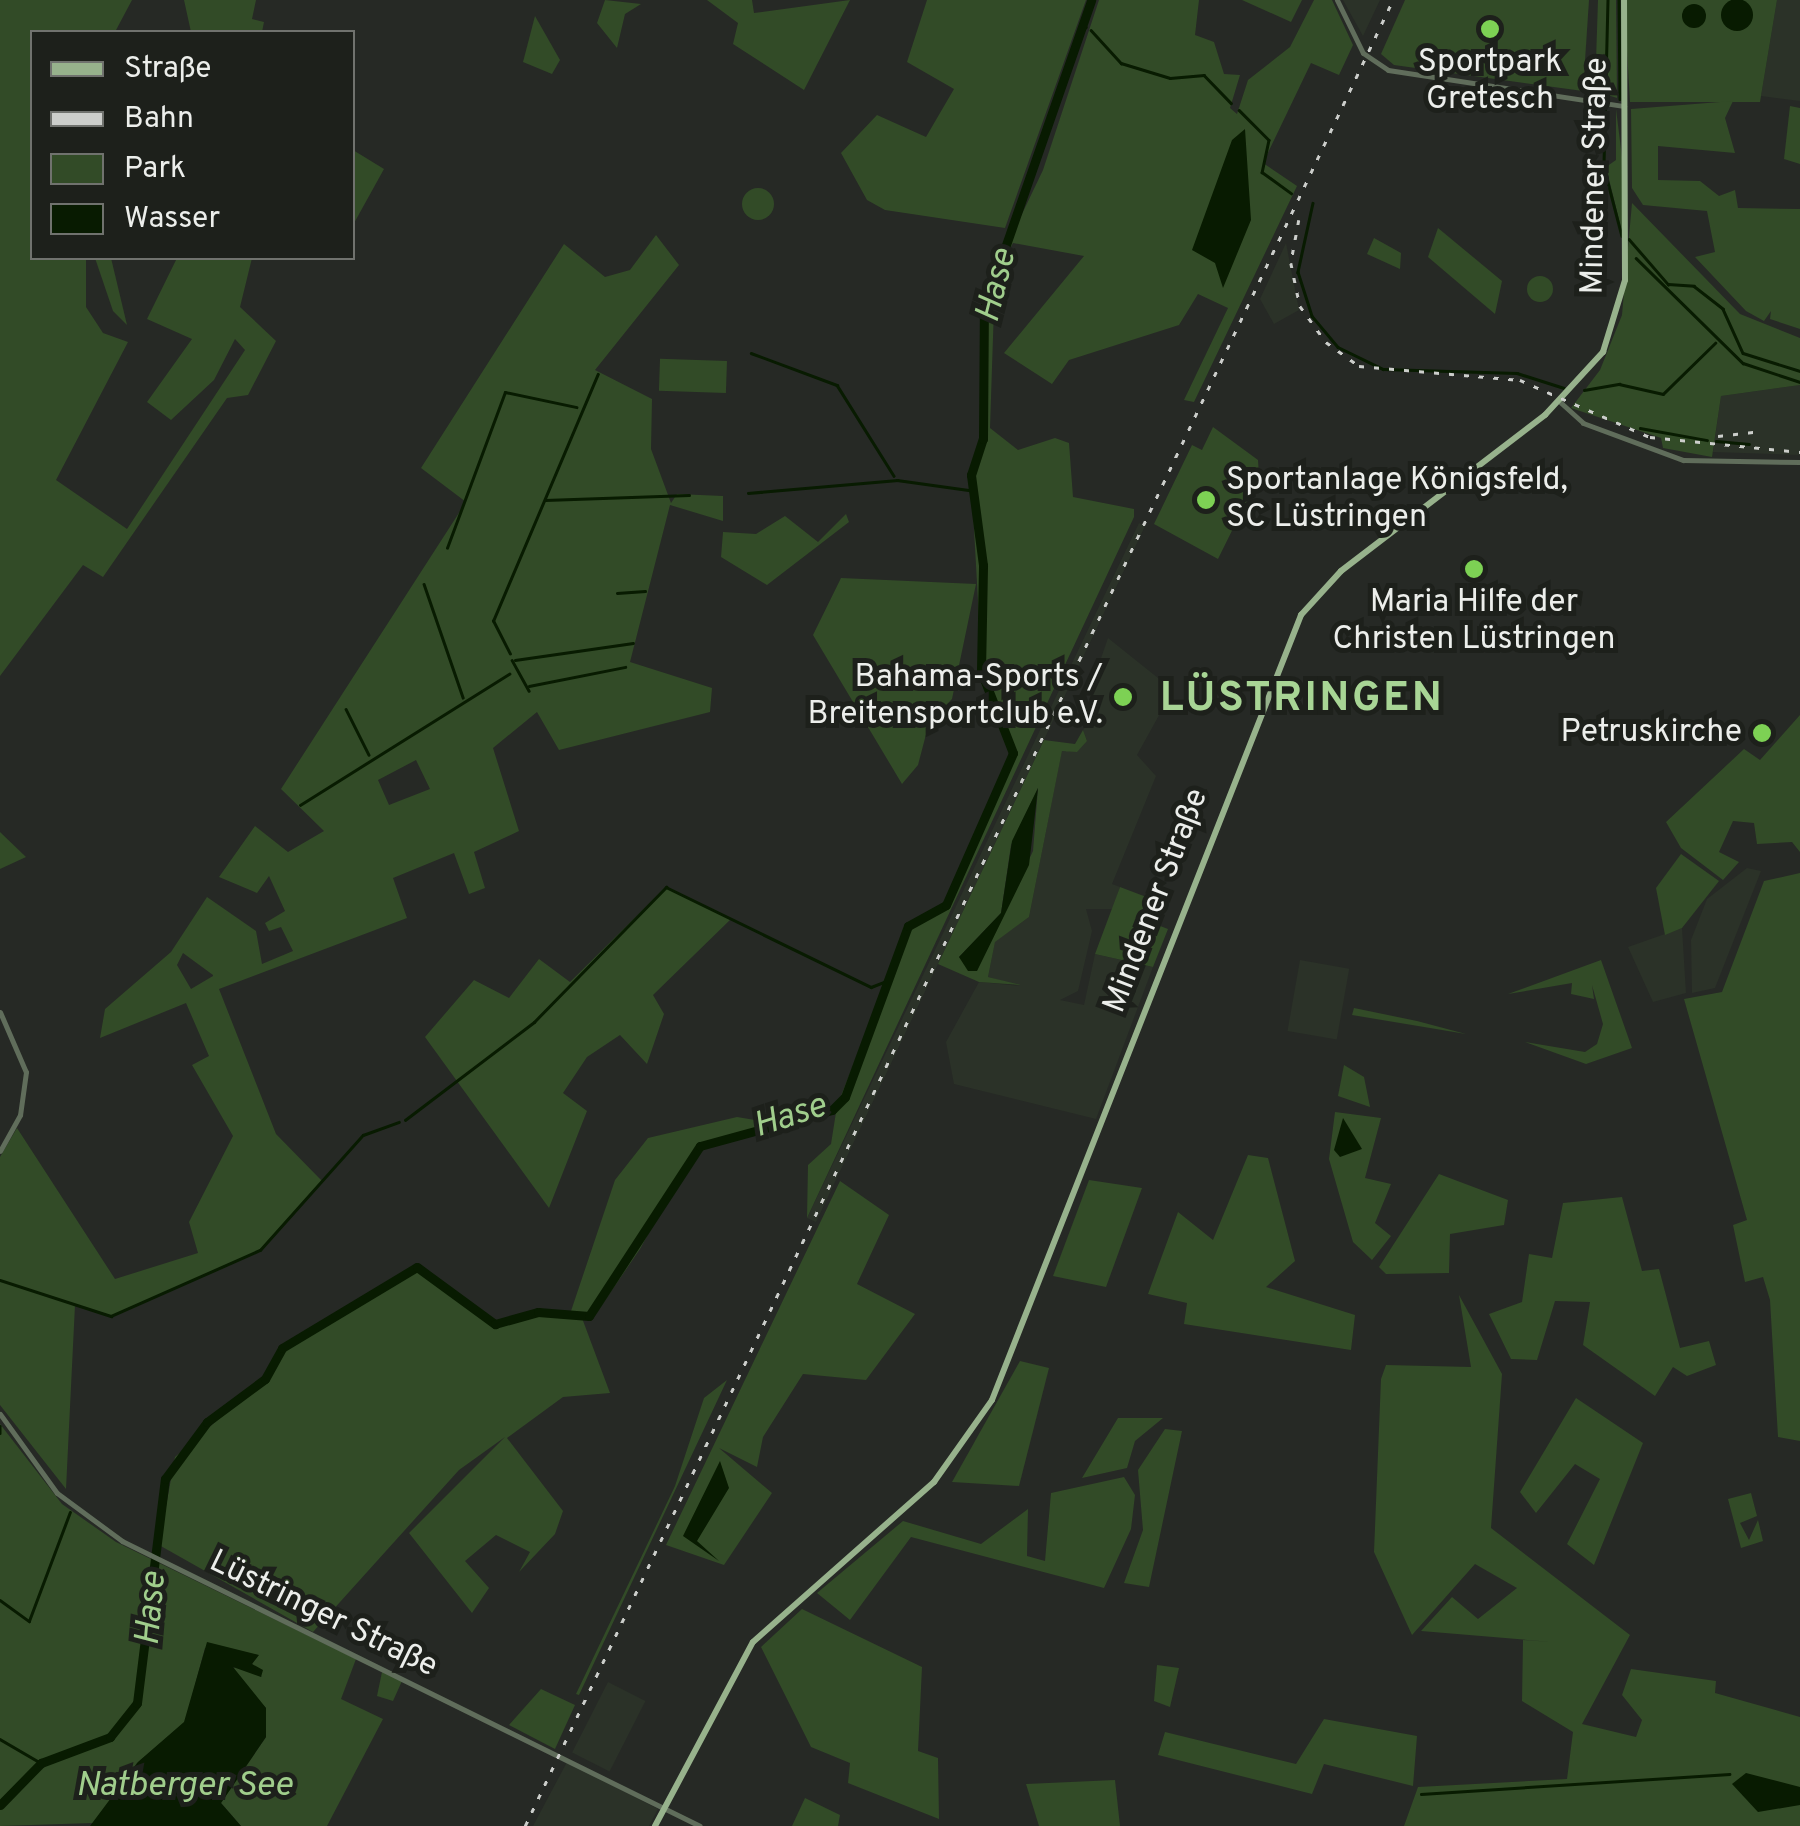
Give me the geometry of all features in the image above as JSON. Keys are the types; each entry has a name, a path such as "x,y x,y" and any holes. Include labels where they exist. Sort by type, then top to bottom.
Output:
{"main road":[{"name":"Mindener Straße","path":"654,1826 753,1642 934,1482 992,1400 1302,615 1340,571 1560,402 1603,352 1627,252 1624,0"}],"street":[{"path":"1337,0 1362,52 1388,70 1624,106"},
{"path":"1560,402 1583,423 1684,460 1800,462"},
{"path":"0,1012 26,1072 20,1115 0,1151"},
{"name":"Lüstringer Straße","path":"0,1414 67,1502 150,1556 700,1826"}],"shaded area":[{"path":"1343,0 1380,0 1363,36"},
{"path":"1777,0 1800,0 1800,101 1761,96"},
{"path":"1286,243 1299,310 1274,324 1260,299"},
{"path":"1800,385 1800,455 1713,452 1721,396"},
{"path":"1139,523 1145,526 816,1222 807,1218"},
{"path":"1108,638 1173,690 1137,755 1156,776 1112,884 1120,887 1113,909 1086,909 1092,931 1078,991 1060,1000 1084,1005 1095,954 1153,967 1096,1119 954,1084 946,1042 979,982 1020,986 988,977 995,941 1029,917 1062,750 1087,741 1083,730 1096,713 1089,693"},
{"path":"1747,868 1761,871 1715,988 1692,993 1691,940 1707,899"},
{"path":"1682,928 1686,993 1653,1002 1628,947"},
{"path":"1300,960 1349,969 1337,1040 1287,1031"},
{"path":"608,1682 645,1701 610,1771 572,1752"},
{"path":"567,1762 658,1809 649,1826 533,1826"}],"green space":[{"path":"0,0 132,0 116,30 30,30 30,260 86,260 86,307 103,333 128,342 56,480 127,529 245,350 235,339 214,380 171,420 147,402 192,339 147,319 176,260 252,260 240,307 276,341 248,395 227,398 103,577 83,565 0,676"},
{"path":"184,0 256,0 252,19 264,22 262,30 191,30"},
{"path":"605,0 641,4 625,14 617,48 597,23"},
{"path":"707,0 752,0 754,13 850,0 804,90 733,44 738,23"},
{"path":"927,0 1086,0 1005,228 885,210 867,200 841,153 877,115 926,137 954,89 907,62"},
{"path":"1099,0 1199,0 1195,35 1214,42 1224,74 1240,75 1230,108 1237,114 1248,80 1290,47 1314,0 1332,0 1353,45 1339,75 1311,63 1263,163 1297,186 1194,402 1184,400 1228,308 1198,294 1179,325 1069,360 1052,384 1004,353 1084,256 1013,243 995,277 990,428 1018,450 1055,438 1069,443 1073,497 1134,509 1134,517 807,1218 808,1165 831,1144 837,1106 908,926 946,905 1013,753 982,673 971,475 983,439 984,308 989,283 1043,170"},
{"path":"1242,0 1302,0 1291,22"},
{"name":"Sportpark Gretesch","path":"1405,0 1589,0 1583,91 1394,65 1381,54"},
{"path":"1598,0 1616,0 1617,98 1595,91"},
{"path":"1624,0 1777,0 1760,102 1630,102"},
{"path":"535,16 560,60 552,74 523,62"},
{"path":"1733,101 1725,118 1735,153 1658,146 1658,180 1700,181 1719,196 1735,190 1738,208 1800,209 1800,329 1770,319 1771,311 1764,321 1746,311 1695,257 1715,252 1707,211 1643,205 1632,188 1631,109"},
{"path":"1790,106 1800,108 1800,164 1784,159"},
{"path":"1616,109 1622,157 1622,232 1606,167 1616,160"},
{"path":"355,151 384,169 355,221"},
{"path":"758,188 769,193 774,204 769,215 758,220 747,215 742,204 747,193"},
{"path":"1632,203 1740,314 1800,338 1800,385 1721,396 1712,457 1663,448 1661,438 1571,408 1600,370 1622,315"},
{"path":"1438,228 1502,281 1495,314 1428,257"},
{"path":"656,235 679,265 595,370 652,399 651,449 671,503 677,494 723,496 723,521 670,505 630,662 712,688 710,712 559,750 537,712 493,748 519,831 474,852 485,888 469,894 454,853 393,878 407,918 219,989 276,1134 322,1181 260,1250 111,1316 75,1305 66,1489 0,1405 0,1157 17,1128 115,1279 198,1253 189,1222 233,1136 192,1065 209,1056 186,1003 100,1038 105,1009 171,952 207,897 256,931 262,964 293,951 281,927 269,931 265,923 285,911 269,876 257,893 219,877 255,826 288,852 324,831 281,789 466,502 421,468 564,244 605,277 630,270","holes":["416,760 430,789 389,805 378,780","183,953 213,975 213,976 191,989 177,965"]},
{"path":"1374,238 1401,253 1400,269 1367,254"},
{"path":"96,260 111,260 127,325 113,311"},
{"path":"1540,276 1550,279 1550,299 1540,302 1530,299 1527,289 1530,279"},
{"path":"660,359 727,361 726,393 659,391"},
{"name":"Sportanlage Königsfeld, SC Lüstringen","path":"1213,427 1258,460 1259,476 1218,559 1154,524 1192,445 1202,450"},
{"path":"846,514 849,522 767,585 721,557 723,532 756,534 785,516 818,542"},
{"path":"841,578 976,584 952,699 929,723 918,765 902,784 813,635"},
{"path":"1800,715 1800,852 1792,842 1757,844 1754,823 1733,821 1719,852 1739,862 1723,880 1681,848 1666,822 1744,749 1760,760"},
{"path":"1083,730 1087,741 1077,752 1062,751 1029,917 995,942 988,977 1021,985 979,982 938,964 1044,740 1075,744","holes":["1038,788 1033,851 977,970 959,957 1001,913 1011,845"]},
{"path":"0,832 26,857 0,869"},
{"path":"1681,854 1719,881 1682,928 1665,935 1656,888"},
{"path":"1800,873 1800,1441 1778,1437 1770,1300 1763,1277 1745,1282 1733,1225 1747,1220 1684,999 1722,992 1764,881"},
{"path":"666,887 731,919 653,995 664,1014 647,1064 620,1035 587,1057 563,1093 587,1111 549,1208 425,1037 474,980 509,998 539,959 570,982"},
{"path":"1120,887 1149,898 1142,919 1168,929 1153,967 1095,954"},
{"path":"1601,960 1632,1048 1586,1064 1525,1042 1585,1052 1597,1044 1603,1024 1592,985 1594,999 1571,994 1572,983 1508,994"},
{"path":"1354,1008 1417,1021 1466,1034 1352,1015"},
{"path":"1344,1065 1364,1077 1370,1107 1338,1096"},
{"path":"1335,1112 1381,1118 1365,1178 1391,1184 1375,1223 1391,1236 1372,1260 1353,1242 1329,1159"},
{"path":"737,1117 773,1123 693,1152 640,1249 597,1312 582,1318 610,1393 563,1397 507,1438 563,1511 555,1534 519,1572 530,1552 496,1535 465,1561 489,1588 472,1613 409,1533 505,1437 459,1470 313,1632 159,1545 175,1457 265,1379 282,1348 417,1267 495,1324 538,1312 569,1317 615,1180 648,1138"},
{"path":"1248,1155 1268,1158 1295,1261 1266,1287 1355,1315 1351,1350 1184,1324 1187,1303 1148,1294 1178,1212 1213,1240"},
{"path":"1439,1174 1508,1200 1504,1225 1450,1234 1449,1273 1386,1274 1379,1267"},
{"path":"1089,1180 1142,1188 1106,1287 1053,1276"},
{"path":"840,1181 889,1215 857,1284 915,1314 866,1380 803,1374 763,1437 757,1467 719,1448 772,1493 724,1565 666,1545"},
{"path":"1622,1197 1642,1271 1659,1269 1680,1348 1709,1341 1716,1365 1687,1376 1673,1367 1655,1396 1583,1345 1590,1302 1555,1301 1537,1360 1511,1359 1489,1314 1522,1302 1529,1254 1552,1258 1563,1203"},
{"path":"1459,1295 1502,1374 1491,1528 1630,1635 1582,1724 1636,1737 1642,1720 1622,1695 1631,1669 1716,1681 1715,1693 1800,1717 1800,1826 1404,1826 1418,1787 1567,1779 1573,1732 1522,1701 1523,1640 1552,1642 1421,1631 1452,1597 1478,1619 1517,1588 1475,1564 1412,1635 1374,1552 1381,1379 1386,1365 1471,1367"},
{"path":"1020,1361 1049,1368 1019,1486 952,1482"},
{"path":"727,1380 579,1695 576,1694 675,1486 704,1398"},
{"path":"1576,1398 1643,1443 1594,1565 1567,1544 1600,1479 1575,1464 1536,1513 1520,1492"},
{"path":"1118,1418 1163,1418 1135,1441 1127,1468 1082,1478"},
{"path":"0,1424 62,1504 116,1542 356,1659 341,1699 383,1719 327,1826 241,1826 221,1803 266,1737 266,1708 233,1672 236,1663 262,1677 252,1664 258,1655 205,1648 185,1722 137,1763 93,1823 0,1826"},
{"path":"1165,1429 1182,1431 1149,1587 1124,1583 1143,1530 1138,1470"},
{"path":"1124,1477 1135,1495 1131,1529 1104,1588 911,1537 850,1620 817,1593 903,1521 981,1544 1028,1509 1027,1556 1045,1561 1051,1493"},
{"path":"1751,1493 1757,1516 1740,1523 1749,1540 1758,1520 1763,1541 1741,1548 1728,1499"},
{"path":"802,1609 922,1667 918,1751 938,1758 939,1819 848,1783 850,1763 811,1747 761,1647"},
{"path":"1157,1665 1179,1668 1170,1707 1154,1701"},
{"path":"382,1672 402,1681 393,1701 377,1696"},
{"path":"541,1689 575,1705 555,1749 509,1725"},
{"path":"1324,1719 1417,1736 1413,1786 1324,1764 1312,1794 1158,1755 1165,1732 1296,1764"},
{"path":"1115,1780 1120,1826 1039,1826 1026,1784"},
{"path":"805,1798 840,1815 838,1826 792,1826"}],"water":[{"path":"1737,-1 1748,4 1753,15 1748,26 1737,31 1726,26 1721,15 1726,4"},
{"path":"1694,4 1706,16 1694,28 1682,16"},
{"path":"1245,129 1251,220 1223,288 1215,263 1192,250 1232,140"},
{"path":"1038,788 1029,865 977,971 968,971 959,957 1001,913 1012,841"},
{"path":"1343,1118 1362,1149 1340,1157 1334,1150"},
{"path":"720,1461 729,1488 697,1541 719,1561 683,1536"},
{"name":"Natberger See","path":"207,1642 259,1655 252,1664 263,1670 261,1677 233,1667 266,1708 266,1737 221,1803 241,1826 90,1826 138,1762 184,1722"},
{"path":"1746,1773 1800,1787 1800,1805 1758,1812 1732,1784"}],"waterway":[{"name":"Hase","path":"0,1805 41,1763 110,1737 137,1703 165,1479 207,1422 265,1379 282,1348 417,1267 495,1324 538,1312 589,1316 700,1146 832,1110 845,1097 908,926 946,905 1013,753 981,671 983,565 971,475 983,439 984,308 1091,0"},
{"path":"1608,0 1604,167 1622,236"},
{"path":"1619,0 1620,99"},
{"path":"1091,30 1121,63 1170,78 1204,75 1231,103"},
{"path":"1239,110 1269,140 1262,172 1291,193"},
{"path":"1313,203 1298,272 1312,316 1338,347 1383,369 1517,373 1564,388"},
{"path":"1629,239 1668,284 1694,286 1723,309 1743,353 1800,371"},
{"path":"1636,258 1743,363 1800,382"},
{"path":"1584,390 1619,384 1663,394 1715,343"},
{"path":"751,353 837,385 894,476"},
{"path":"510,654 493,621 598,374"},
{"path":"447,548 505,392 576,407"},
{"path":"1640,428 1707,440"},
{"path":"1716,441 1749,444"},
{"path":"748,493 897,480 975,491"},
{"path":"545,500 689,495"},
{"path":"424,584 463,697"},
{"path":"617,593 645,591"},
{"path":"515,660 633,643"},
{"path":"512,660 529,691"},
{"path":"529,686 625,667"},
{"path":"300,805 509,674"},
{"path":"346,709 369,755"},
{"path":"405,1120 534,1022 666,887 871,987 887,981"},
{"path":"0,1280 111,1316 260,1250 363,1135 399,1122"},
{"path":"0,1426 0,1433"},
{"path":"0,1600 29,1621 70,1512"},
{"path":"0,1739 41,1763"},
{"path":"1421,1794 1729,1774"}],"railway":[{"path":"525,1826 1393,0"},
{"path":"1299,220 1291,263 1300,306 1326,342 1359,366 1520,380 1650,437 1800,452"},
{"path":"1718,436 1762,431"}],"place":[{"name":"Sportpark Gretesch","path":"1490,29"},
{"name":"Sportanlage Königsfeld, SC Lüstringen","path":"1206,500"},
{"name":"Maria Hilfe der Christen Lüstringen","path":"1474,569"},
{"name":"Bahama-Sports / Breitensportclub e.V.","path":"1123,697"},
{"name":"Petruskirche","path":"1762,733"}],"district":[{"name":"LÜSTRINGEN","path":"1302,700"}]}
